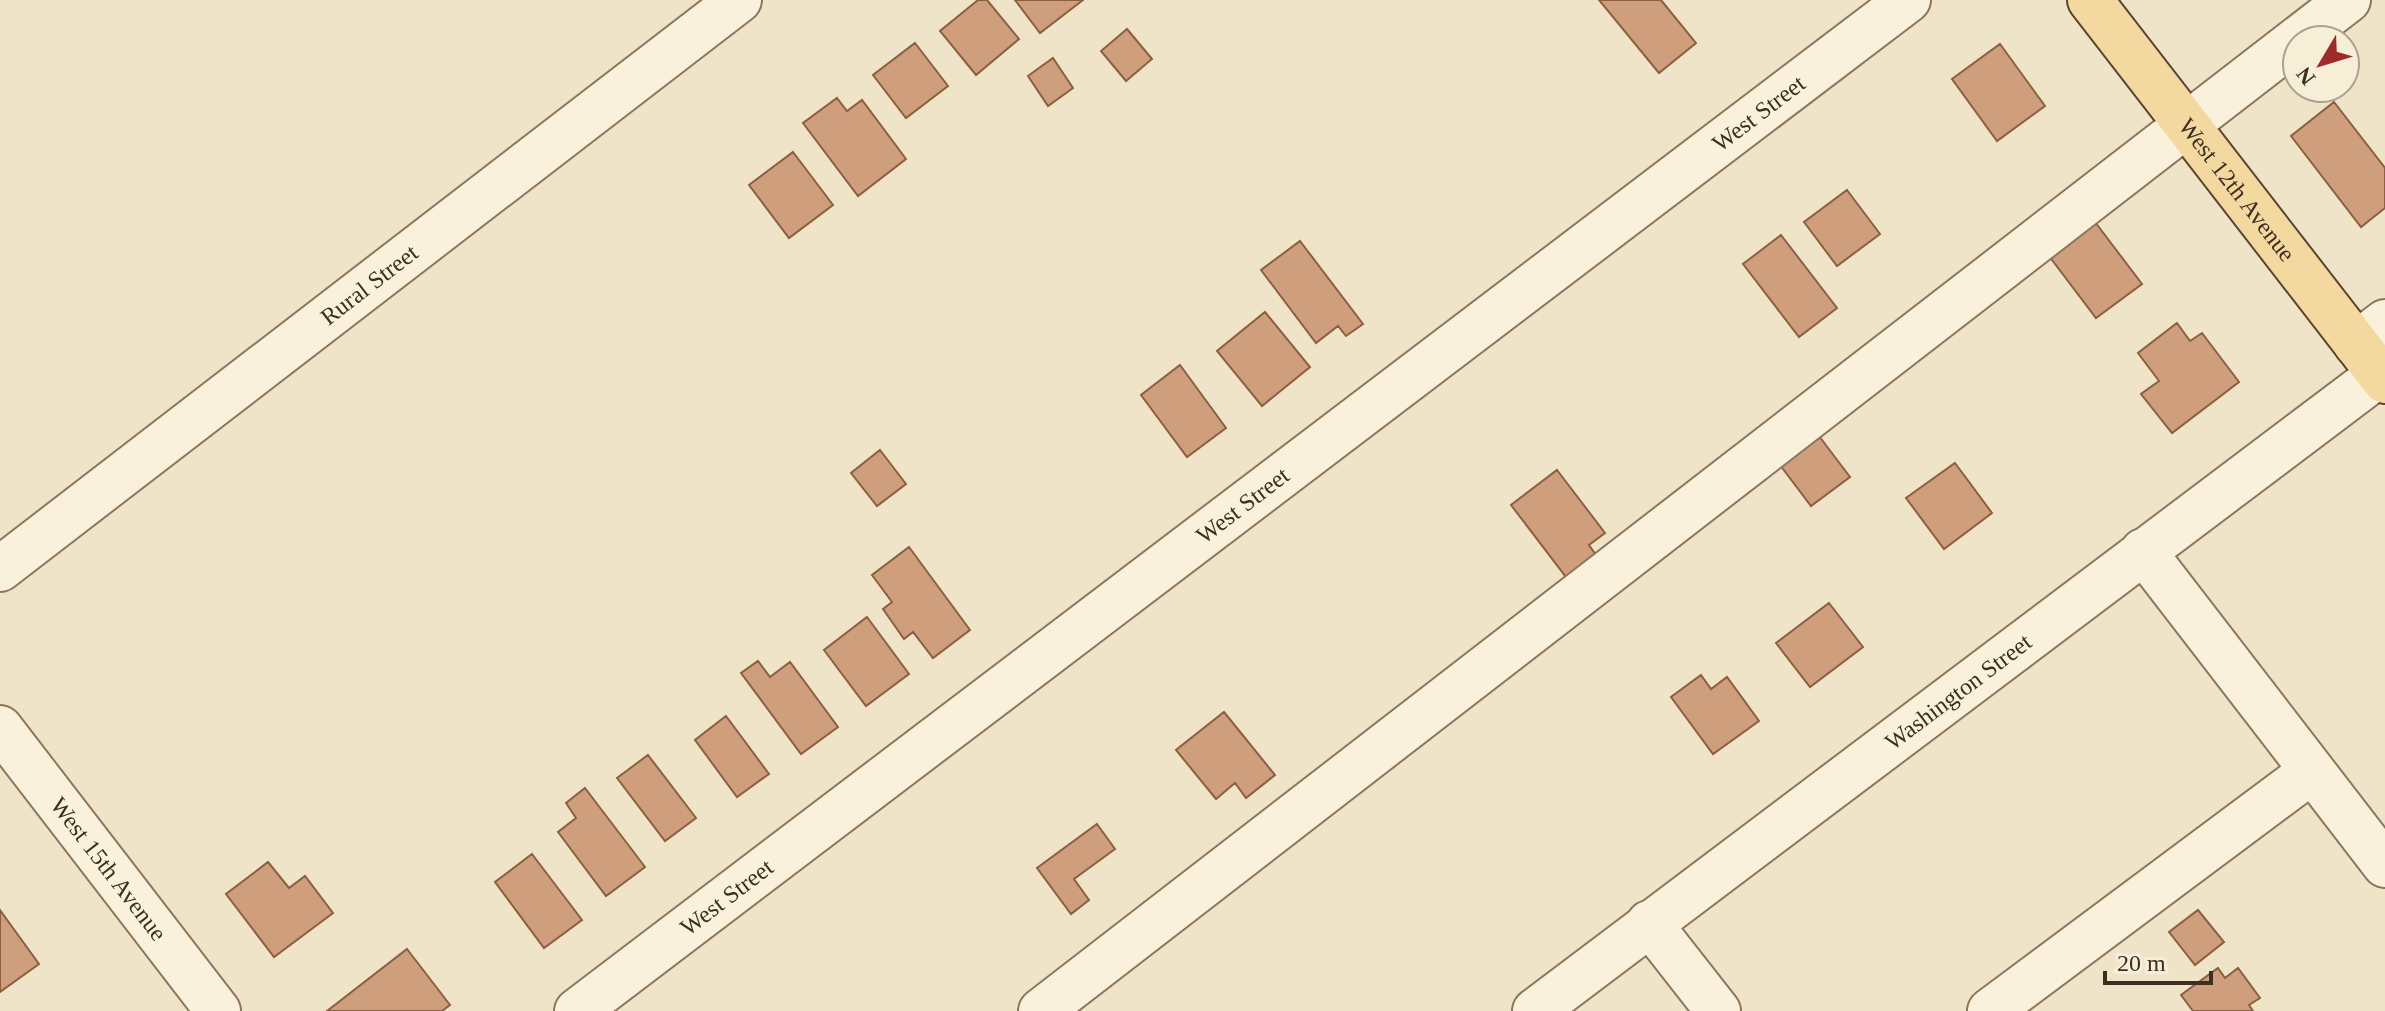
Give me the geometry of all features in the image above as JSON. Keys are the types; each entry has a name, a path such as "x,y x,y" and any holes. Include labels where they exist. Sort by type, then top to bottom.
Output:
{"main road":[{"name":"West 12th Avenue","path":"2090,0 2188,126 2376,355"}],"street":[{"name":"Rural Street","path":"0,569 739,0"},
{"name":"West Street","path":"577,1011 1908,0"},
{"path":"1041,1011 2348,0"},
{"name":"Washington Street","path":"1535,1011 2143,551 2376,355"},
{"path":"2143,551 2385,865"},
{"name":"West 15th Avenue","path":"0,728 218,1011"},
{"path":"1990,1011 2312,771"},
{"path":"1649,923 1718,1011"}],"building":[{"path":"978,0 987,0 1019,39 976,75 940,31"},
{"path":"1015,0 1083,0 1040,33"},
{"path":"1599,0 1661,0 1696,43 1659,73"},
{"path":"1127,29 1152,59 1126,81 1101,51"},
{"path":"915,43 948,86 906,118 873,75"},
{"path":"2000,44 2045,106 1997,141 1952,79"},
{"path":"1053,58 1073,88 1048,106 1028,76"},
{"path":"837,98 847,111 862,100 906,159 858,196 803,123"},
{"path":"2336,104 2385,168 2385,208 2361,227 2291,136"},
{"path":"793,152 833,205 789,238 749,185"},
{"path":"1847,190 1880,234 1837,266 1804,222"},
{"path":"2095,222 2142,284 2096,318 2049,256"},
{"path":"1781,235 1837,308 1799,337 1743,264"},
{"path":"1300,241 1363,324 1346,336 1338,326 1316,343 1261,270"},
{"path":"1265,312 1310,367 1262,406 1217,351"},
{"path":"2177,323 2190,341 2202,333 2239,382 2172,433 2141,394 2159,381 2138,353"},
{"path":"1180,365 1226,428 1187,457 1141,395"},
{"path":"1819,436 1850,477 1811,506 1780,465"},
{"path":"880,450 906,484 877,506 851,473"},
{"path":"1955,463 1992,513 1944,549 1906,498"},
{"path":"1557,470 1605,533 1589,545 1596,555 1566,577 1511,505"},
{"path":"909,547 970,630 933,658 913,632 904,639 883,609 892,602 872,575"},
{"path":"1829,603 1863,647 1810,687 1776,643"},
{"path":"867,617 909,674 866,706 824,650"},
{"path":"758,661 770,677 790,662 838,727 801,754 741,673"},
{"path":"1701,675 1711,689 1727,677 1759,721 1713,754 1671,697"},
{"path":"1224,712 1275,775 1246,798 1235,783 1216,799 1176,750"},
{"path":"726,716 769,774 737,797 695,740"},
{"path":"648,755 696,818 665,841 617,778"},
{"path":"585,788 645,867 606,896 558,832 576,818 566,803"},
{"path":"1097,824 1115,849 1074,879 1089,900 1071,914 1037,868"},
{"path":"532,854 582,920 544,948 495,882"},
{"path":"268,862 289,888 305,876 333,913 274,957 226,894"},
{"path":"0,910 39,964 0,992"},
{"path":"2198,910 2224,942 2195,965 2169,932"},
{"path":"407,949 450,1005 442,1011 327,1011"},
{"path":"2218,968 2225,978 2238,968 2260,998 2249,1005 2253,1011 2193,1011 2181,995"}]}
